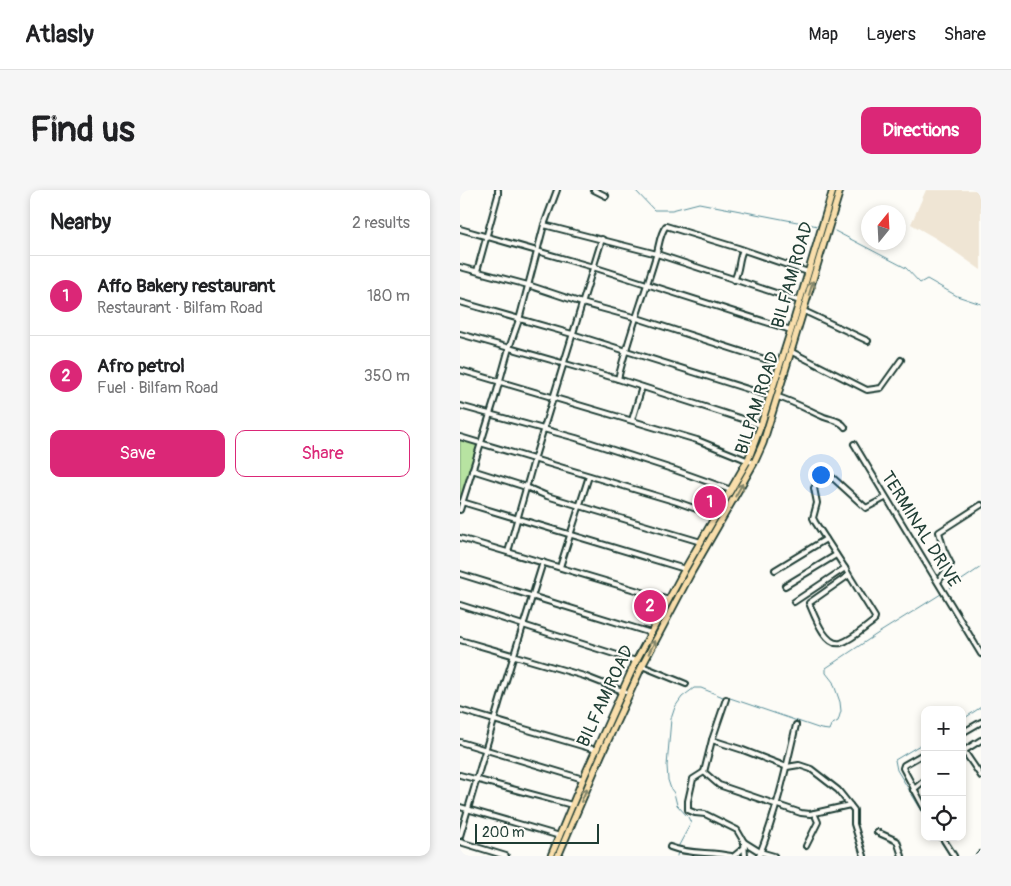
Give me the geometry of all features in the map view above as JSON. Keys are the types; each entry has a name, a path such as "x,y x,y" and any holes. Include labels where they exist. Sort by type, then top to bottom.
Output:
{"main road":[{"name":"BILFAM ROAD","path":"551,856 636,661 685,569 748,460 791,330 833,190"},
{"name":"BILPAM ROAD","path":"558,856 642,666 692,571 754,463 763,442 840,190"}],"street":[{"path":"477,272 498,190"},
{"path":"460,510 519,320 544,225 557,190"},
{"path":"594,190 606,196"},
{"path":"544,225 657,254 800,301"},
{"path":"618,379 625,350 666,226 808,272"},
{"path":"460,229 593,267 791,330"},
{"path":"508,552 534,460 602,239"},
{"path":"734,280 743,250"},
{"path":"460,267 528,285 780,364"},
{"path":"460,302 625,350 770,396"},
{"path":"804,311 868,341"},
{"path":"460,334 618,379 761,425"},
{"path":"790,351 867,390 881,388 901,360"},
{"path":"460,370 697,440 754,463"},
{"path":"632,420 642,387"},
{"path":"778,398 791,401 823,417 839,421 845,427"},
{"path":"460,406 544,429 675,470 731,490"},
{"path":"460,437 677,502 716,516"},
{"name":"TERMINAL DRIVE","path":"854,444 981,654"},
{"path":"472,470 526,487 547,496 701,542"},
{"path":"560,567 589,476"},
{"path":"849,575 809,603 824,633 835,643 841,643 852,637 875,620 845,568 813,518 817,503 814,488 819,481 830,478 836,480 866,508 885,498"},
{"path":"462,502 685,569"},
{"path":"938,582 951,564 944,550 939,532 981,505"},
{"path":"460,538 669,600"},
{"path":"775,570 826,539"},
{"path":"785,586 836,555"},
{"path":"460,836 543,562"},
{"path":"794,602 845,568"},
{"path":"460,574 651,633"},
{"path":"460,605 636,661"},
{"path":"460,640 584,676 629,694"},
{"path":"642,666 686,684"},
{"path":"726,699 712,740 704,772 692,780 688,810 705,814 737,830 744,842 745,856"},
{"path":"460,710 596,750"},
{"path":"966,731 981,722"},
{"path":"760,854 787,767 796,725"},
{"path":"712,740 787,767 799,765 811,769 838,790 854,810 854,824 864,856"},
{"path":"966,748 981,740"},
{"path":"460,742 583,779"},
{"path":"964,751 981,776"},
{"path":"921,756 903,767 903,771 921,803"},
{"path":"704,772 719,785 801,813 814,813 850,805"},
{"path":"460,775 572,805"},
{"path":"913,790 921,783"},
{"path":"460,807 560,836"},
{"path":"806,846 818,822 814,813"},
{"path":"877,832 897,841 902,856"},
{"path":"945,841 954,856"},
{"path":"460,842 506,856"},
{"path":"744,842 760,854 774,856"},
{"path":"670,847 684,852 732,856 745,847"}],"shaded area":[{"path":"926,190 981,190 981,270 937,239 911,224"}],"green space":[{"path":"460,440 479,445 460,509"}],"waterway":[{"path":"635,190 654,210 672,210 699,203 818,226"},
{"path":"835,231 906,268 920,283 927,279 957,296 981,304"},
{"path":"950,588 981,567"},
{"path":"678,847 691,823 677,805 668,780 667,766 671,719 675,707 682,697 694,688 701,688 723,697 829,730 831,725 838,721 841,711 840,702 833,682 826,673 826,668 941,594"},
{"path":"966,717 981,707"},
{"path":"921,744 895,760 897,770 921,809"},
{"path":"941,841 950,856"},
{"path":"677,856 678,851"}],"place":[{"name":"Affo Bakery restaurant","path":"710,502"},
{"name":"Afro petrol","path":"650,606"}]}
